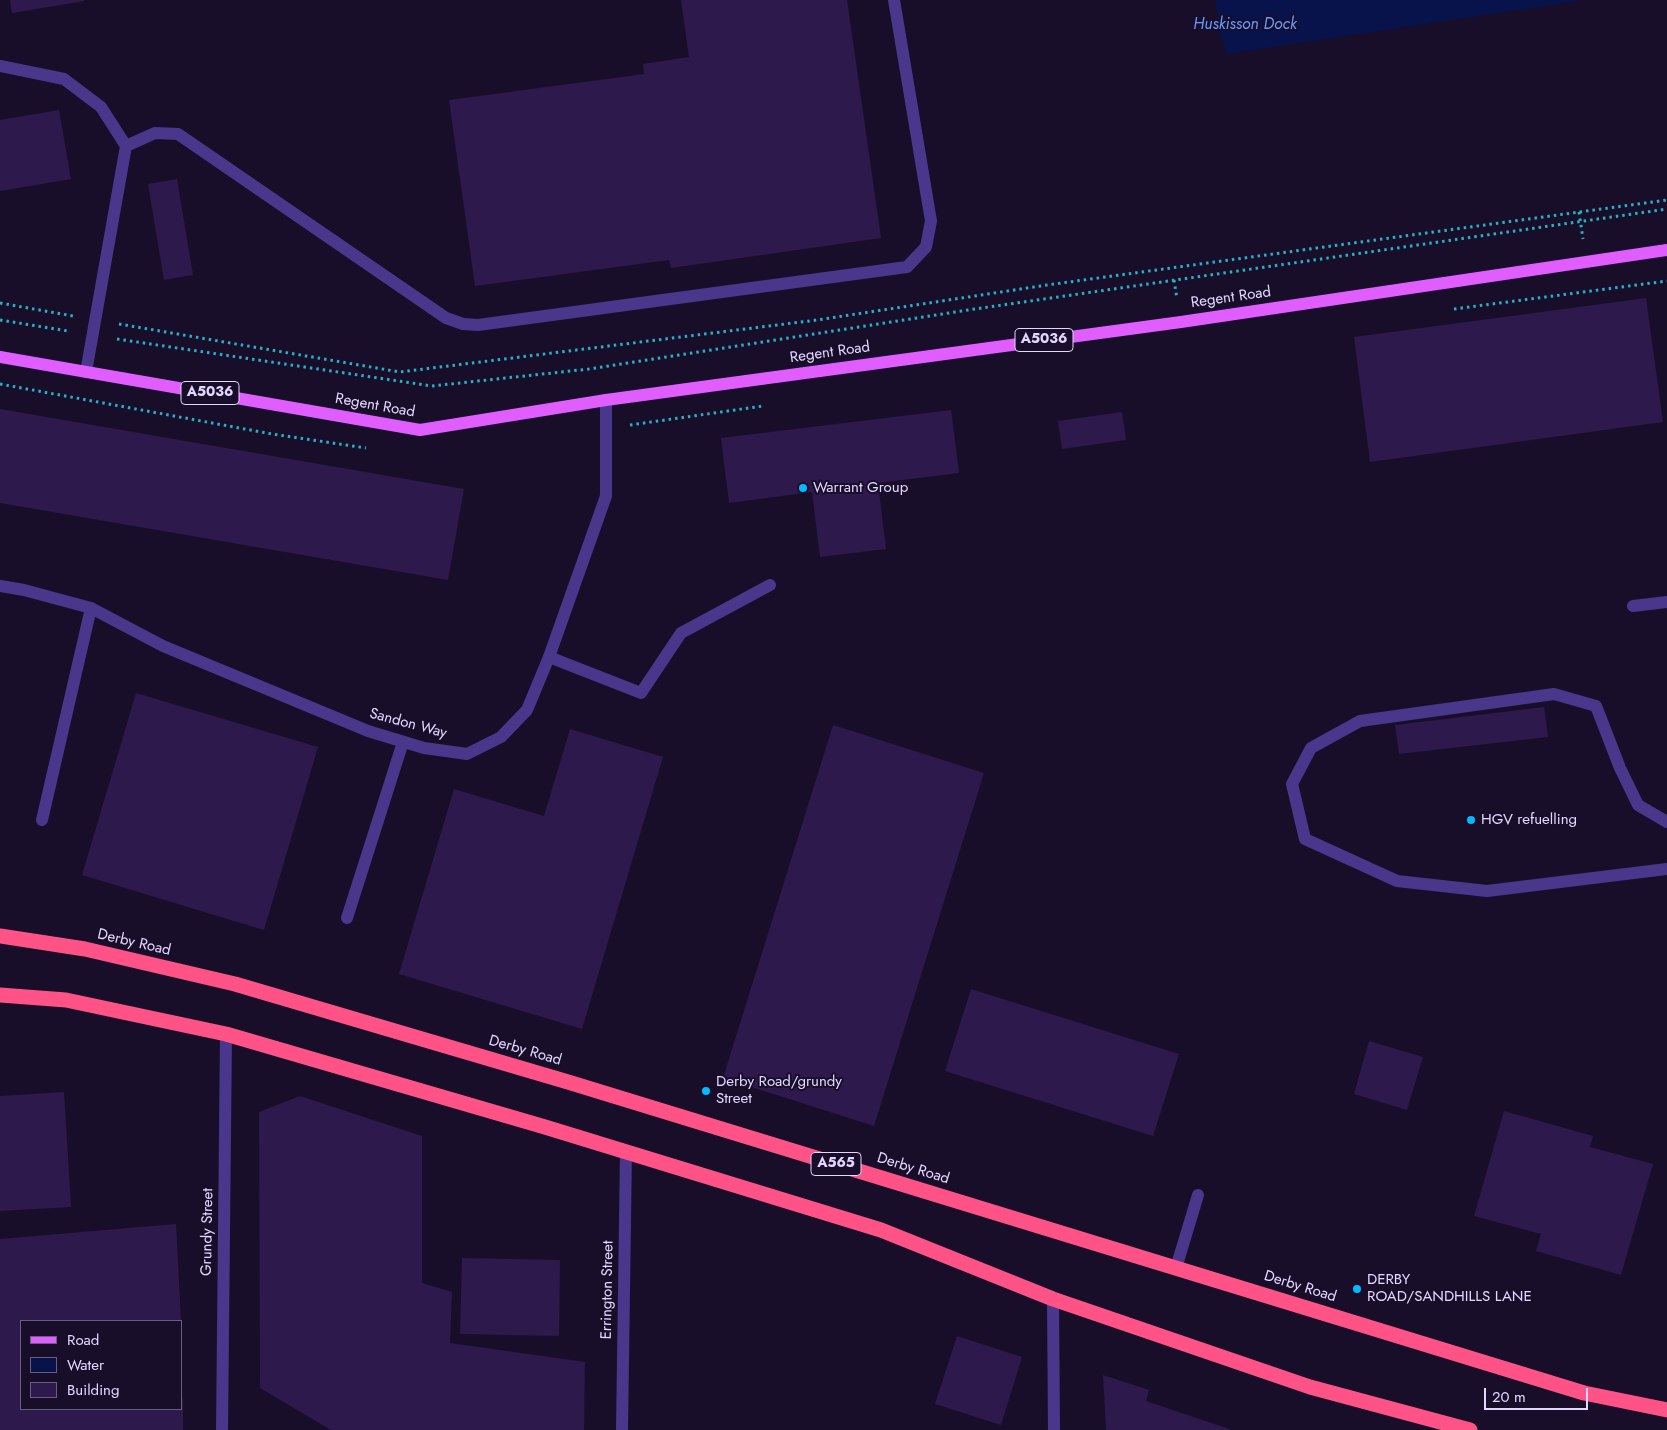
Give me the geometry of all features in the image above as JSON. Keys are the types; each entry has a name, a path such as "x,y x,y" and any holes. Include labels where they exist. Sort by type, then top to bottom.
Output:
{"highway":[{"name":"Derby Road","path":"0,936 85,950 235,984 559,1079 1584,1392 1667,1410"},
{"path":"0,995 66,1000 226,1034 626,1151 881,1230 1053,1298 1310,1387 1470,1430"}],"main road":[{"name":"Regent Road","path":"0,357 420,430 606,400 1181,322 1667,250"}],"street":[{"path":"126,146 155,133 178,134 446,318 463,324 478,325 907,267 926,247 931,221 894,0"},
{"path":"0,66 64,79 101,107 126,146 86,372"},
{"name":"Sandon Way","path":"0,586 24,590 91,608 163,646 368,731 424,748 467,754 501,737 527,710 606,496 606,400"},
{"path":"548,656 641,693 681,633 770,585"},
{"path":"1633,606 1667,602"},
{"path":"42,820 91,608"},
{"path":"1667,822 1638,805 1620,768 1596,706 1554,694 1360,721 1311,748 1292,784 1305,839 1397,882 1487,891 1667,870"},
{"path":"347,918 403,742"},
{"name":"Grundy Street","path":"222,1430 226,1034"},
{"name":"Errington Street","path":"622,1430 626,1151"},
{"path":"1176,1268 1198,1196"},
{"path":"1053,1298 1054,1430"}],"path":[{"path":"0,320 432,386 590,369 968,310 1667,208"},
{"path":"1579,212 1580,220"},
{"path":"1591,291 1667,281"}],"water":[{"name":"Huskisson Dock","path":"1215,0 1585,0 1227,54 1221,36"}],"building":[{"path":"10,0 84,0 84,1 12,13"},
{"path":"681,0 847,0 881,238 671,268 669,260 475,286 449,100 644,74 643,64 689,57"},
{"path":"59,110 71,179 0,191 0,120"},
{"path":"177,179 193,275 164,280 148,184"},
{"path":"1646,298 1663,422 1370,462 1354,337"},
{"path":"0,409 464,489 448,580 0,503"},
{"name":"Warrant Group","path":"951,410 959,473 878,483 886,549 820,557 812,492 729,503 721,438"},
{"path":"1122,412 1126,440 1062,449 1058,421"},
{"path":"136,693 318,747 264,930 82,875"},
{"path":"1544,707 1548,737 1399,754 1395,725"},
{"path":"833,725 984,773 874,1126 723,1078"},
{"path":"570,729 663,757 582,1029 399,974 454,789 544,816"},
{"path":"971,989 1179,1054 1153,1136 945,1071"},
{"path":"1369,1041 1423,1057 1407,1110 1354,1094"},
{"path":"64,1092 71,1207 0,1211 0,1096"},
{"path":"300,1096 422,1136 422,1283 452,1292 450,1343 585,1362 584,1430 331,1430 260,1388 259,1112"},
{"path":"1504,1111 1593,1136 1590,1147 1653,1164 1621,1275 1536,1251 1541,1234 1474,1216"},
{"path":"176,1224 181,1320 20,1320 20,1410 182,1410 183,1395 183,1430 0,1430 0,1239"},
{"path":"462,1258 560,1260 559,1336 460,1334"},
{"path":"957,1336 1022,1357 1001,1425 935,1404"},
{"path":"1103,1375 1149,1390 1146,1401 1232,1430 1106,1430"}],"place":[{"name":"Warrant Group","path":"803,488"},
{"name":"HGV refuelling","path":"1471,820"},
{"name":"Derby Road/grundy Street","path":"706,1091"},
{"name":"DERBY ROAD/SANDHILLS LANE","path":"1357,1289"}]}
